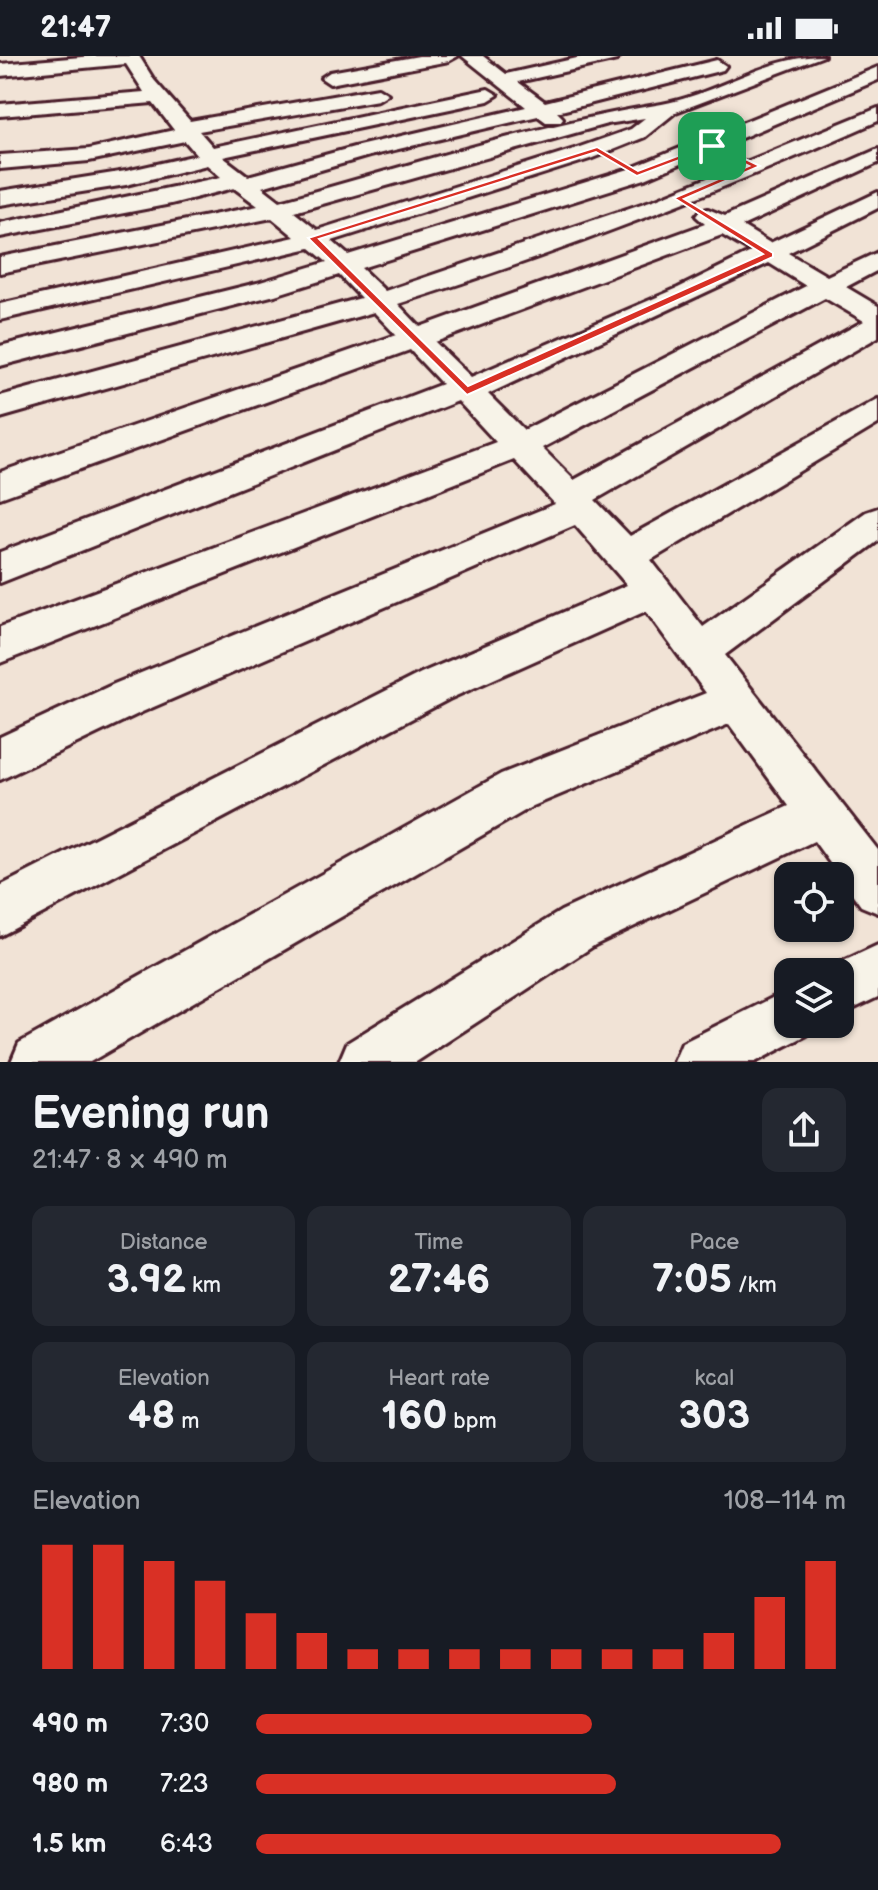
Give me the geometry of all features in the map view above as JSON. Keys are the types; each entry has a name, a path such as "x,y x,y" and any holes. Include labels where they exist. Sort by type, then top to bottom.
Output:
{"street":[{"path":"316,81 449,56"},
{"path":"0,230 240,182 396,141 505,81 539,56"},
{"path":"505,81 611,56"},
{"path":"460,78 505,81 680,56"},
{"path":"0,265 275,210 612,116 669,108 815,56"},
{"path":"0,89 171,108 505,81 706,59 797,109 878,148"},
{"path":"0,70 171,108 240,182 345,266 627,556 878,889"},
{"path":"0,356 345,266 637,174 712,146 878,73"},
{"path":"505,81 597,149 878,318"},
{"path":"0,110 171,108 392,91"},
{"path":"135,121 171,108"},
{"path":"0,162 89,155 171,108"},
{"path":"0,198 102,183 171,108"},
{"path":"0,312 125,286 313,238 597,149 638,133 669,108"},
{"path":"0,407 238,346 379,301 678,198 878,114"},
{"path":"650,121 756,166"},
{"path":"0,485 416,340 723,226 878,155"},
{"path":"0,568 465,389 770,255 878,199"},
{"path":"0,645 521,445 878,260"},
{"path":"0,759 128,698 577,502 878,325"},
{"path":"627,556 878,410"},
{"path":"700,651 878,522"},
{"path":"0,912 435,686 652,591"},
{"path":"38,1062 517,790 736,701"},
{"path":"366,1062 483,991 578,928 820,815"},
{"path":"854,982 878,970"},
{"path":"701,1062 774,1023"}],"route":[{"path":"712,146 756,166 678,198 770,255 467,391 335,256 313,238 597,149 637,174 712,146"}]}
